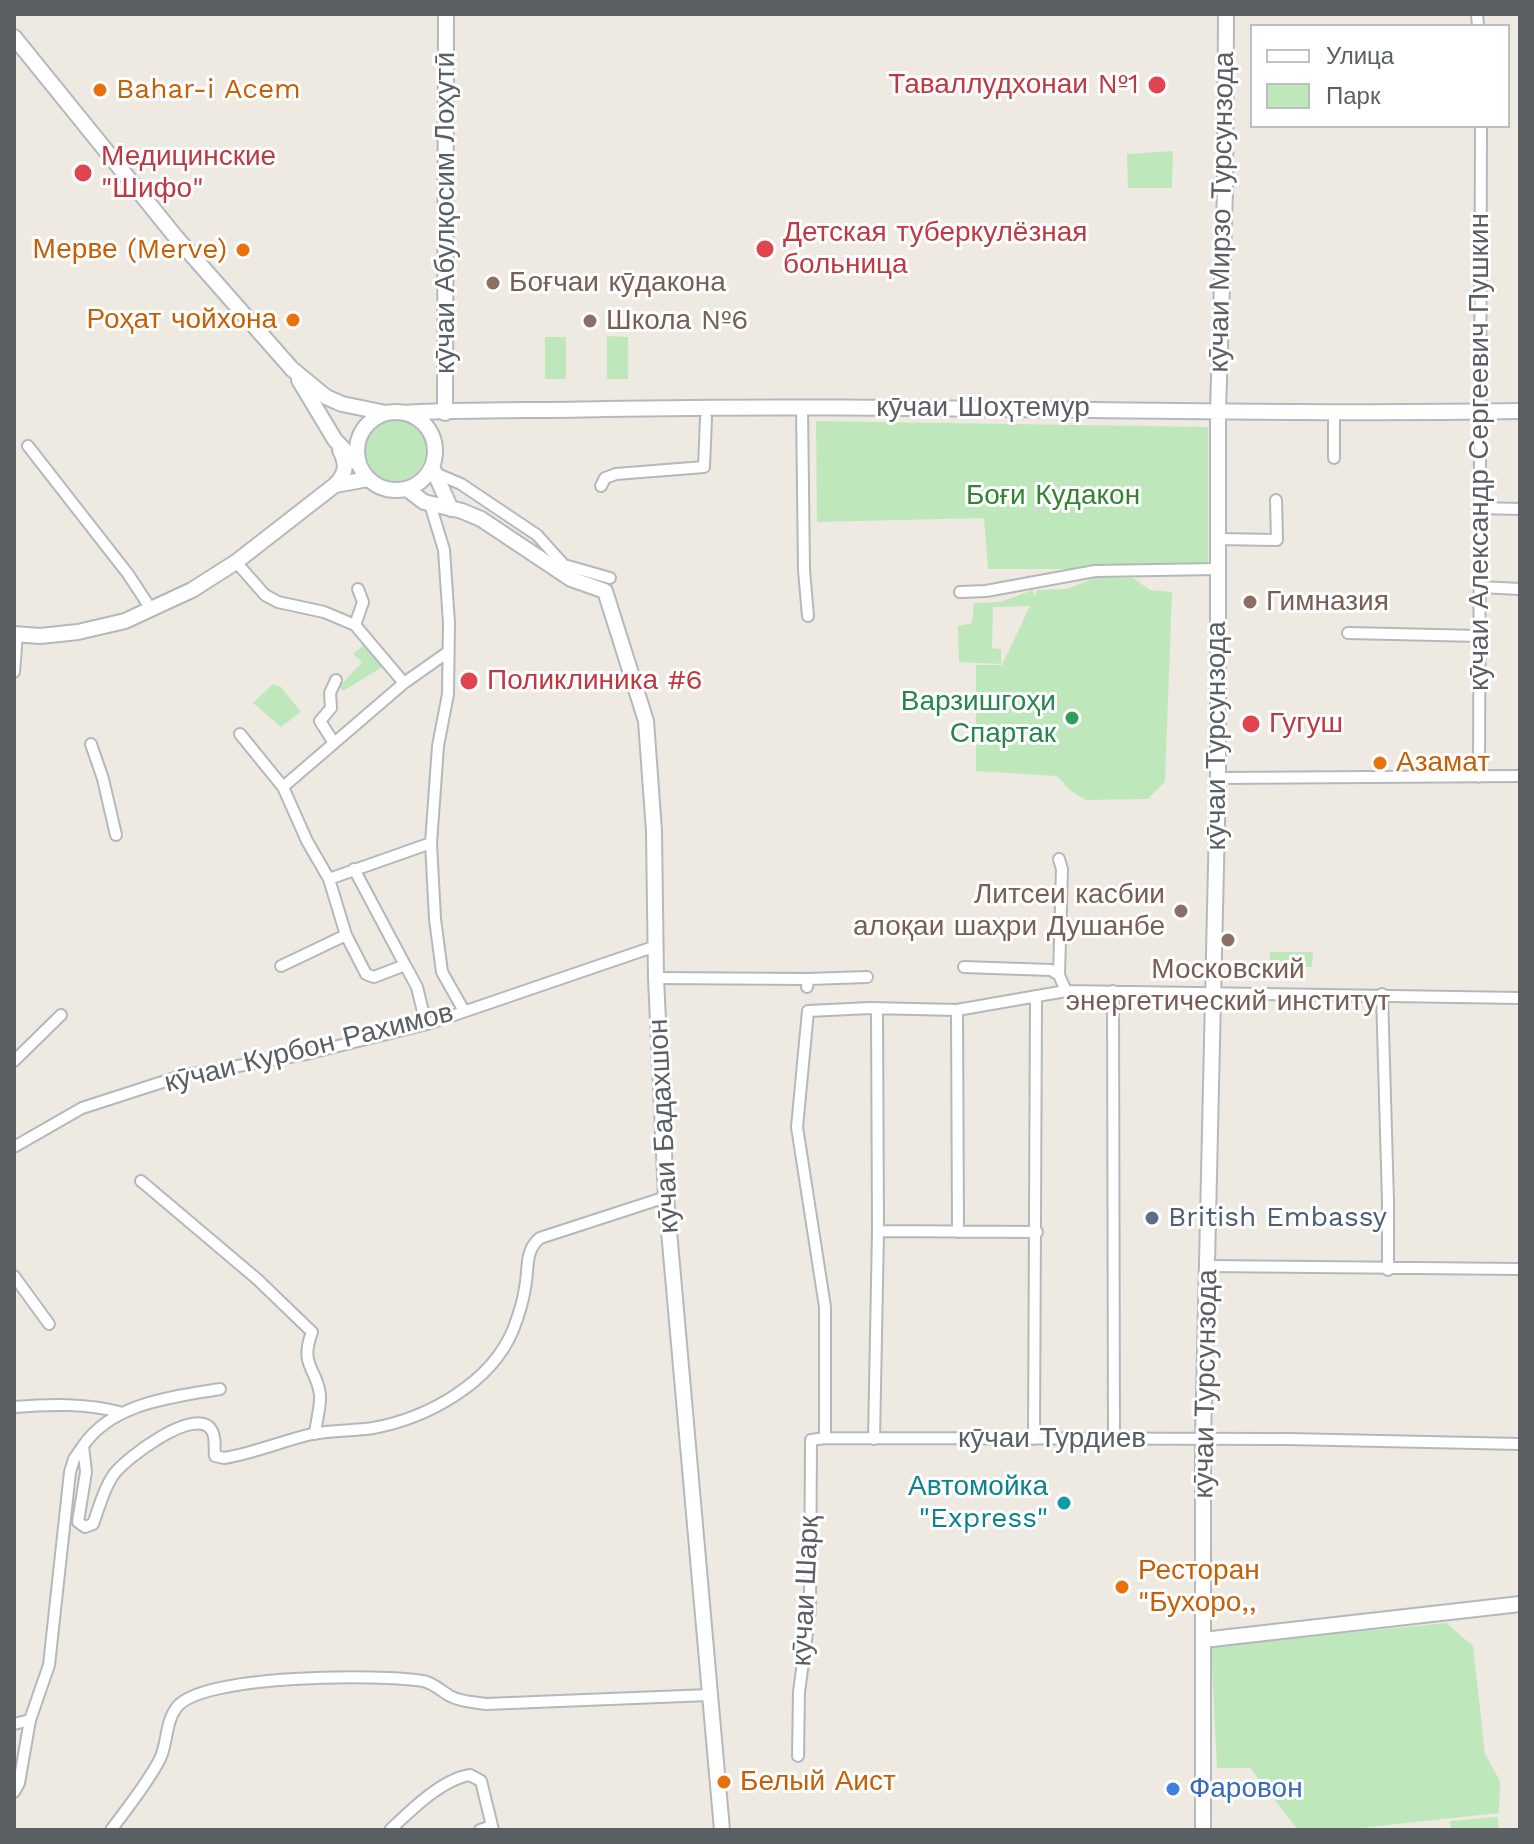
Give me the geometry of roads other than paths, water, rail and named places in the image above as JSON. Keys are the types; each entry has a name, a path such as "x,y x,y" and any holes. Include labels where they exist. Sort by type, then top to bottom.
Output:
{"main road":[{"name":"кӯчаи Абулқосим Лоҳутӣ","path":"435,444 445,413 446,14"},
{"name":"кӯчаи Мирзо Турсунзода","path":"1218,410 1225,191 1226,14"},
{"path":"14,37 175,236 292,369 335,440 346,469 335,485 236,562 192,590 125,621 78,632 40,636 16,634"},
{"path":"292,369 334,401 386,413 404,413 424,424 435,444 433,470 457,510"},
{"name":"кӯчаи Шоҳтемур","path":"404,413 802,406 1334,414 1520,411"},
{"name":"кӯчаи Турсунзода","path":"1203,1830 1203,1439 1215,993 1218,410"},
{"path":"359,465 357,449 361,433 371,421 386,413"},
{"path":"335,440 368,479 386,489 407,489 433,470"},
{"path":"335,485 368,479"},
{"name":"кӯчаи Бадахшон","path":"407,489 424,502 457,510 495,527 571,579 605,591 646,721 654,831 656,978 666,1197 722,1830"},
{"path":"1203,1640 1520,1604"}],"street":[{"name":"кӯчаи Александр Сергеевич Пушкин","path":"1479,777 1481,128"},
{"path":"802,406 804,570 808,616"},
{"path":"1334,414 1334,458"},
{"path":"601,486 605,478 616,474 704,467 706,418"},
{"path":"28,446 128,574 151,609"},
{"path":"433,470 461,484 537,535 564,565 610,578"},
{"path":"1217,539 1277,540 1276,500"},
{"path":"430,504 444,550 448,652 448,694 438,746 431,843 435,919 442,972 464,1011"},
{"path":"1480,508 1520,509"},
{"path":"236,562 265,595 278,602 324,612 355,625 404,683"},
{"path":"960,592 986,591 1095,571 1217,569"},
{"path":"1480,587 1520,589"},
{"path":"355,625 363,602 358,589"},
{"path":"1348,633 1480,636"},
{"path":"14,672 16,634"},
{"path":"283,787 404,683 448,652"},
{"path":"334,743 320,721 331,708 330,693 336,680"},
{"path":"240,734 283,787 307,841 329,879 346,935 369,977 405,965"},
{"path":"91,744 116,835"},
{"path":"1218,778 1520,776"},
{"path":"329,879 431,843"},
{"path":"1059,859 1062,869 1059,975 1066,991"},
{"path":"354,869 417,987 426,1024"},
{"path":"281,966 346,935"},
{"name":"кӯчаи Курбон Рахимов","path":"14,1147 82,1108 181,1076 306,1054 426,1024 656,946"},
{"path":"964,967 1051,970 1059,975"},
{"path":"656,978 808,983 867,977"},
{"path":"825,1438 825,1307 797,1127 808,1011 858,1008 957,1010 1066,991 1520,998"},
{"path":"1113,991 1114,1439"},
{"path":"1382,994 1388,1270"},
{"path":"1034,1439 1036,996"},
{"path":"874,1439 878,1231 877,1009"},
{"path":"957,1010 958,1232"},
{"path":"14,1061 61,1015"},
{"path":"141,1181 257,1279 312,1332 307,1345 308,1366 320,1394 315,1434"},
{"path":"83,1446 86,1472 78,1522 85,1527 93,1524 112,1476 146,1444 171,1431 201,1424 209,1427 214,1432 214,1453 219,1458 237,1456 315,1434 372,1428 412,1418 486,1372 502,1351 514,1329 525,1290 532,1244 553,1233 666,1197"},
{"path":"878,1231 1037,1232"},
{"path":"1208,1266 1520,1269"},
{"path":"14,1276 49,1324"},
{"path":"14,1792 19,1783 18,1753 49,1665 70,1472 74,1459 97,1428 123,1413 162,1400 220,1389"},
{"path":"14,1407 97,1407 123,1413"},
{"name":"кӯчаи Турдиев","path":"825,1438 1520,1444"},
{"name":"кӯчаи Шарқ","path":"798,1756 802,1660 810,1610 811,1440 825,1438"},
{"path":"111,1830 160,1759 170,1717 187,1698 202,1693 273,1680 328,1678 426,1682 461,1701 486,1704 709,1695"},
{"path":"14,1724 30,1720"},
{"path":"390,1830 417,1804 461,1776 470,1775 481,1781 493,1828 480,1830"}],"place":[{"name":"Таваллудхонаи №1","path":"1157,85"},
{"name":"Bahar-i Acem","path":"100,90"},
{"name":"Медицинские \"Шифо\"","path":"83,173"},
{"name":"Детская туберкулёзная больница","path":"765,249"},
{"name":"Мерве (Merve)","path":"243,250"},
{"name":"Боғчаи кӯдакона","path":"493,283"},
{"name":"Роҳат чойхона","path":"293,320"},
{"name":"Школа №6","path":"590,321"},
{"name":"Гимназия","path":"1250,602"},
{"name":"Поликлиника #6","path":"469,681"},
{"name":"Варзишгоҳи Спартак","path":"1072,718"},
{"name":"Гугуш","path":"1251,724"},
{"name":"Азамат","path":"1380,763"},
{"name":"Литсеи касбии алоқаи шаҳри Душанбе","path":"1181,911"},
{"name":"Московский энергетический институт","path":"1228,940"},
{"name":"British Embassy","path":"1152,1218"},
{"name":"Автомойка \"Express\"","path":"1064,1503"},
{"name":"Ресторан \"Бухоро,,","path":"1122,1587"},
{"name":"Белый Аист","path":"724,1782"},
{"name":"Фаровон","path":"1173,1789"}],"park label":[{"name":"Боғи Кудакон","path":"1053,496"}]}
